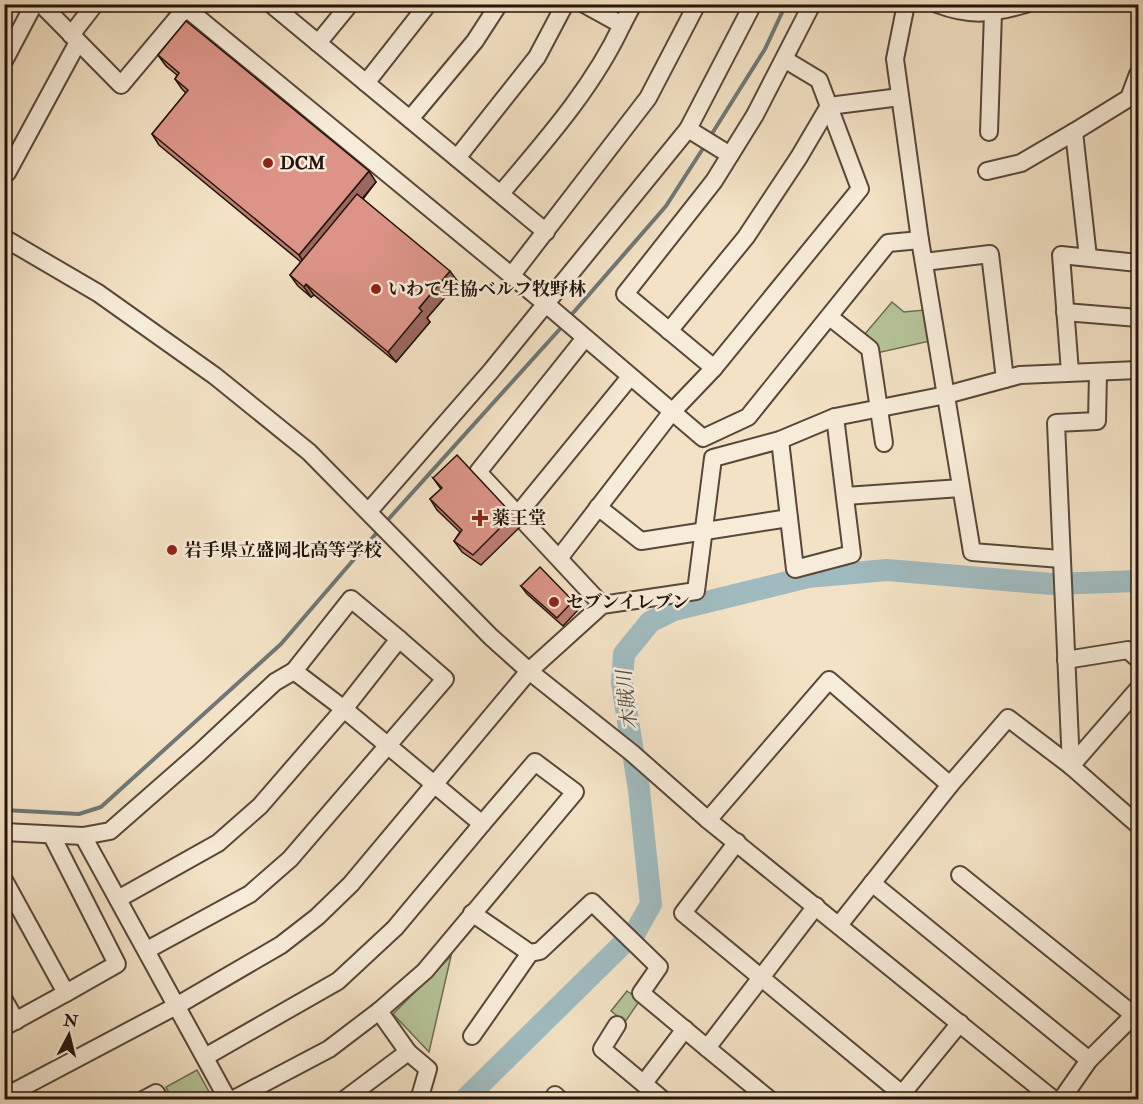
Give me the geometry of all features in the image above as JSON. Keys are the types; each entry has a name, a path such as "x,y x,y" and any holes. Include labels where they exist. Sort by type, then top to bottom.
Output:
{"street":[{"path":"4,61 34,4"},
{"path":"41,4 122,85 187,6 546,304 703,438 748,417 831,318 888,243 920,240"},
{"path":"4,172 7,173 74,39 95,4"},
{"path":"271,4 546,232"},
{"path":"318,44 350,4"},
{"path":"366,82 428,4"},
{"path":"410,119 475,41 499,4"},
{"path":"457,158 537,57 565,4"},
{"path":"584,4 622,25"},
{"path":"503,191 558,125 607,56 633,4"},
{"path":"511,276 648,98 697,4"},
{"path":"369,511 546,304 688,129 753,4"},
{"path":"714,368 625,294 714,181 755,115 812,4"},
{"path":"906,4 895,59 920,240 972,552 1061,567"},
{"path":"938,4 961,13 1026,4"},
{"path":"989,132 1000,9"},
{"path":"560,557 671,413 714,368 860,189 819,80 784,59"},
{"path":"987,171 1021,163 1074,132 1134,102 1138,74"},
{"path":"829,106 900,97"},
{"path":"669,331 746,237 799,157 829,106"},
{"path":"688,129 730,155"},
{"path":"1074,132 1088,257"},
{"path":"4,238 98,293 215,375 309,452 491,638 632,753 708,820 1054,1100"},
{"path":"924,262 990,254 1005,379"},
{"path":"1070,372 1061,255 1138,263"},
{"path":"1065,312 1138,318"},
{"path":"831,318 870,349 884,443"},
{"path":"585,338 478,472 602,604"},
{"path":"4,1096 178,1005 281,945 317,917 351,884 529,671 602,604 696,591 713,458 780,440 835,417 946,395 1020,375 1138,370"},
{"path":"1071,766 1056,423 1097,421 1098,373"},
{"path":"518,514 630,377"},
{"path":"780,440 795,569 852,554 835,417"},
{"path":"844,496 961,488"},
{"path":"598,507 641,541 789,518"},
{"path":"4,832 83,836 110,831 200,753 275,682 294,671 351,599 446,679 290,859 258,887 147,950"},
{"path":"118,899 218,843 260,806 344,709 399,639"},
{"path":"1066,660 1128,650 1138,659"},
{"path":"294,671 344,709 482,824"},
{"path":"708,820 829,680 950,785"},
{"path":"1071,766 1138,689"},
{"path":"839,925 950,785 1008,718 1136,818"},
{"path":"83,836 205,1057 230,1100 329,1049 426,971 575,792 535,762 395,928 339,981 205,1057"},
{"path":"4,1000 10,1024 117,964 52,836"},
{"path":"737,842 683,913 905,1097 960,1023"},
{"path":"960,875 1137,1014 1089,1060 1061,1100"},
{"path":"4,880 66,993"},
{"path":"872,883 1089,1060"},
{"path":"472,1036 530,953 540,951 592,902 659,967 640,993 770,1100"},
{"path":"707,1048 816,906"},
{"path":"472,913 530,953"},
{"path":"379,1011 408,1052 428,1069 419,1100"},
{"path":"617,1025 602,1049 663,1100"},
{"path":"644,1083 684,1029"},
{"path":"344,1100 408,1052"},
{"path":"143,1100 156,1093 160,1100"}],"green space":[{"path":"892,302 904,312 924,310 930,341 877,353 864,335"},
{"path":"451,956 429,1052 393,1014"},
{"path":"627,991 640,1000 625,1022 611,1011"},
{"path":"197,1070 213,1099 172,1099 166,1087"}],"building":[{"name":"DCM","path":"186,21 369,171 299,255 152,134 188,90 175,79 179,73 158,55"},
{"path":"357,194 450,271 419,308 422,311 388,352 306,284 304,287 290,275"},
{"name":"薬王堂","path":"457,455 513,515 473,555 454,541 462,530 430,499 442,488 433,478"},
{"name":"セブンイレブン","path":"540,567 573,601 557,618 521,586"}],"waterway":[{"path":"713,132 765,49 786,4"},
{"path":"573,313 666,206 702,150"},
{"path":"385,523 559,330"},
{"path":"4,810 79,814 101,807 281,644 380,529"},
{"name":"木賊川","path":"464,1100 636,931 651,904 639,790 622,683 624,654 650,622 674,610 808,577 887,570 1052,584 1138,581"}],"place":[{"name":"DCM","path":"268,163"},
{"name":"いわて生協ベルフ牧野林","path":"376,289"},
{"name":"薬王堂","path":"480,518"},
{"name":"岩手県立盛岡北高等学校","path":"172,550"},
{"name":"セブンイレブン","path":"554,602"}]}
